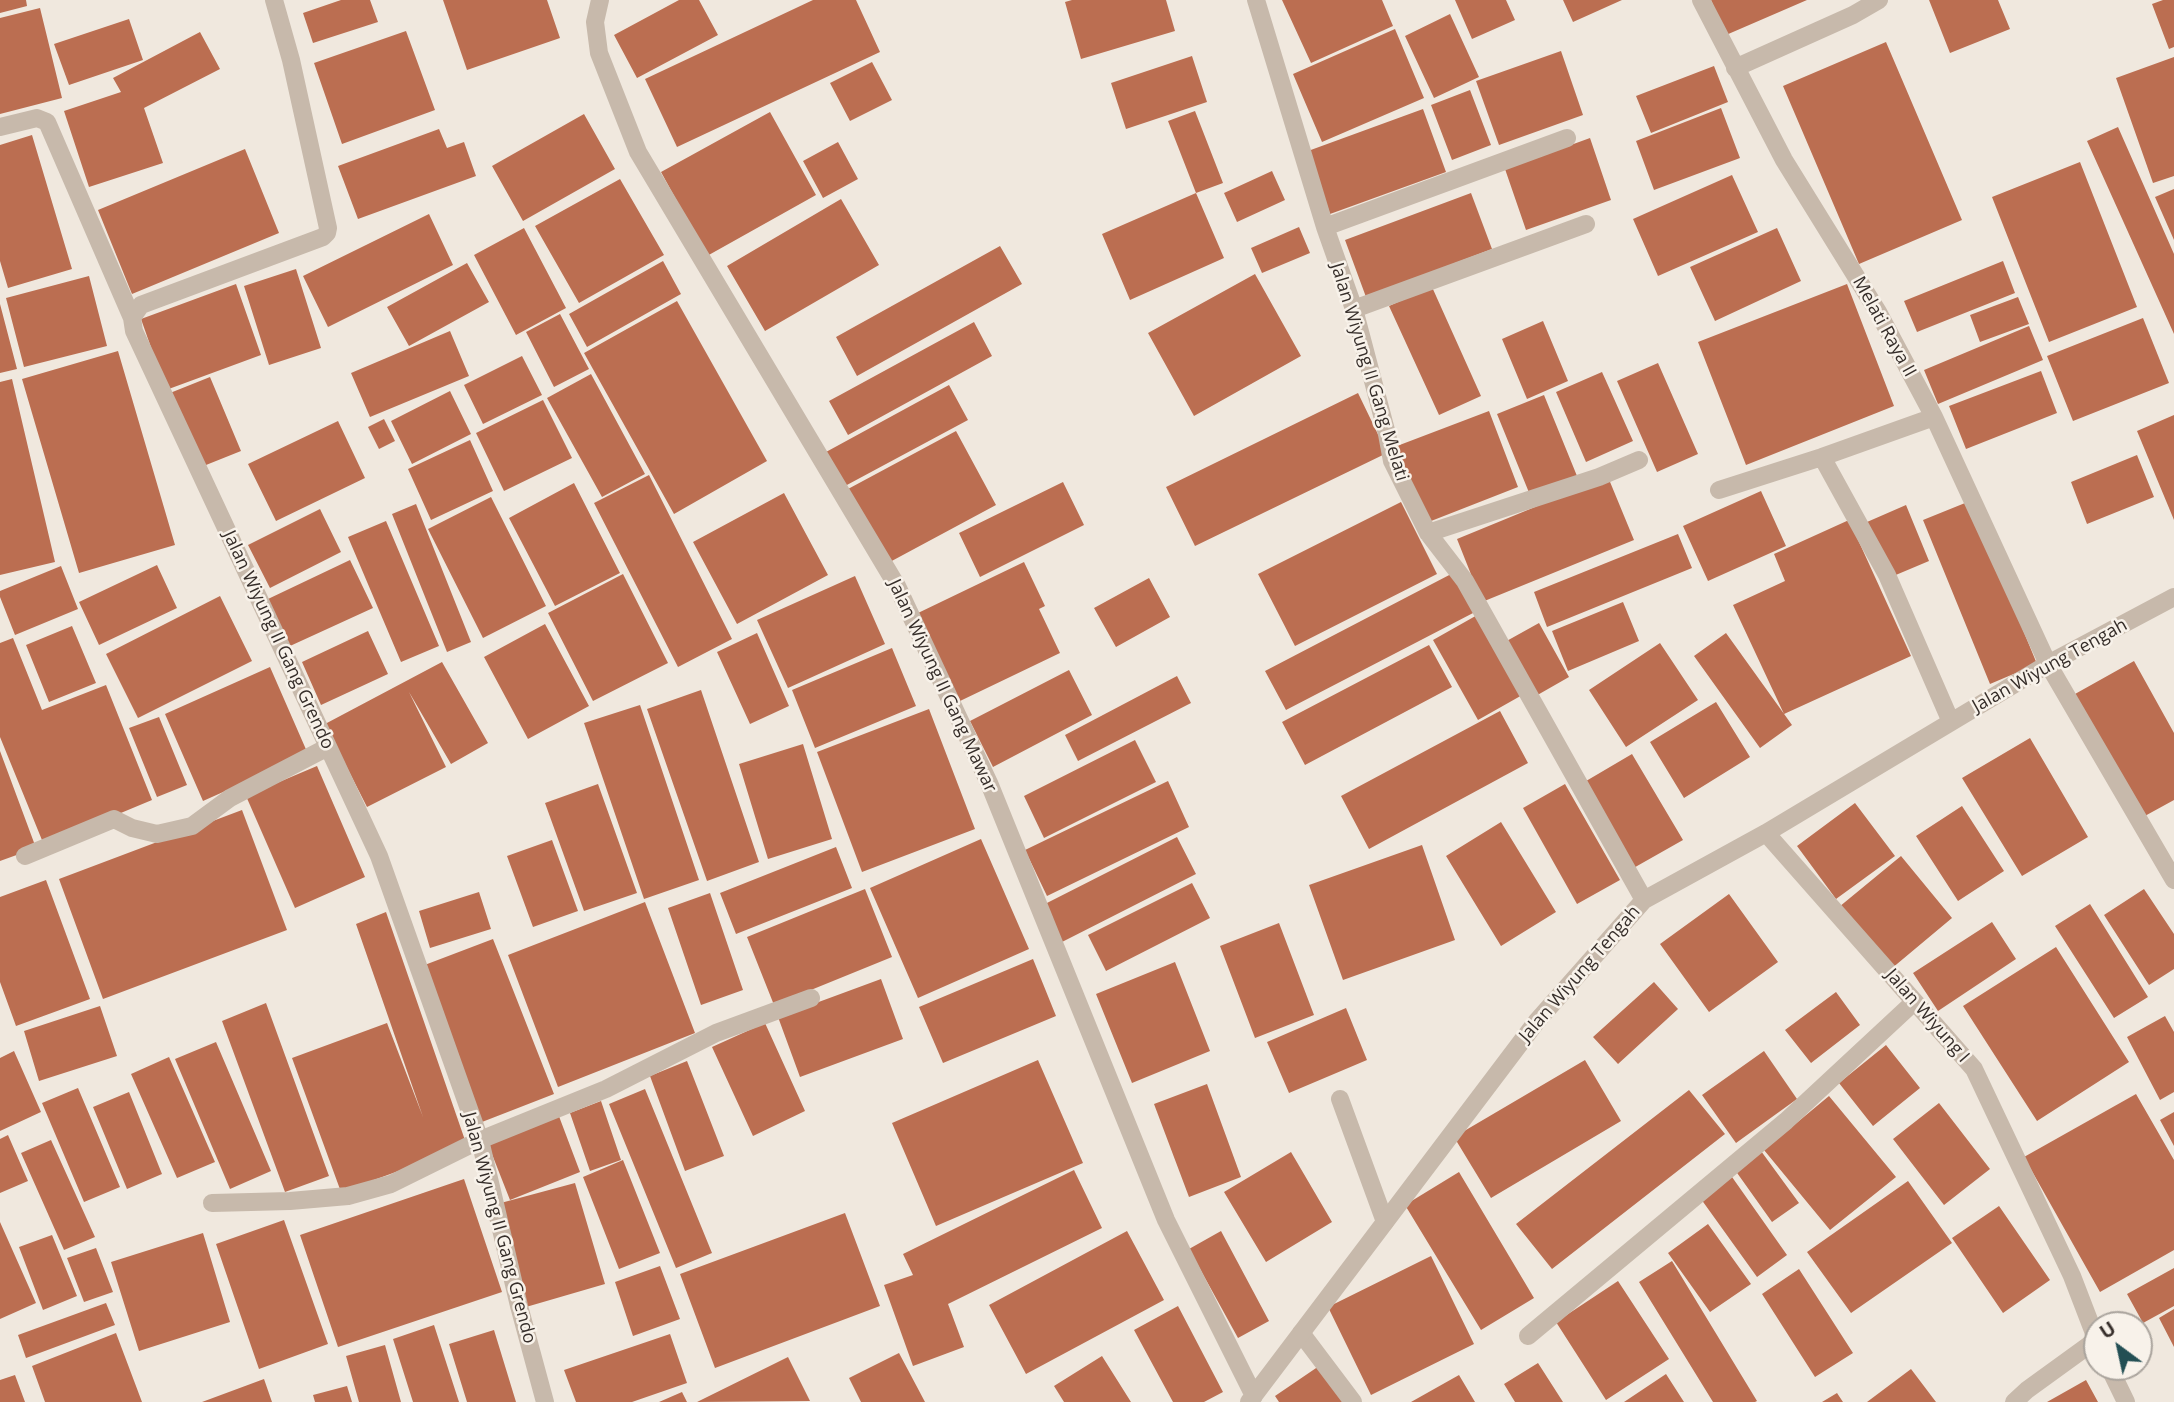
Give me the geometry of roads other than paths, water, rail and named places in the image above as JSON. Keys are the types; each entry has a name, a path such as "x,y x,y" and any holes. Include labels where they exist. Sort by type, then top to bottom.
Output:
{"street":[{"path":"132,317 141,305 323,237 327,233 290,60 274,0"},
{"name":"Jalan Wiyung II Gang Mawar","path":"600,0 595,22 599,53 638,152 897,586 989,783 1166,1220 1252,1399"},
{"name":"Jalan Wiyung II Gang Melati","path":"1256,0 1325,227 1354,309 1392,461 1428,533 1465,581 1644,900"},
{"name":"Melati Raya II","path":"1701,0 1784,160 1878,312 1934,417 2048,664 2174,880"},
{"path":"1735,68 1853,15 1880,0"},
{"name":"Jalan Wiyung II Gang Grendo","path":"0,127 37,118 47,122 132,317 134,331 379,856 480,1140 519,1306 545,1402"},
{"path":"1325,227 1567,138"},
{"path":"1354,309 1586,224"},
{"path":"1719,490 1934,417"},
{"path":"1822,457 1887,575 1951,722"},
{"path":"1428,533 1599,477 1639,460"},
{"name":"Jalan Wiyung Tengah","path":"1252,1399 1537,1021 1644,900 1766,833 2048,664 2174,597"},
{"path":"25,856 114,819 132,828 157,834 191,826 230,798 328,747"},
{"name":"Jalan Wiyung I","path":"1766,833 1974,1069 2072,1276 2086,1311"},
{"path":"212,1203 348,1196 391,1184 480,1140 606,1089 716,1033 811,998"},
{"path":"1528,1336 1786,1121 1914,1002"},
{"path":"1340,1098 1385,1222"},
{"path":"1301,1333 1353,1402"},
{"path":"2014,1402 2083,1350"},
{"path":"2116,1381 2126,1402"}]}
